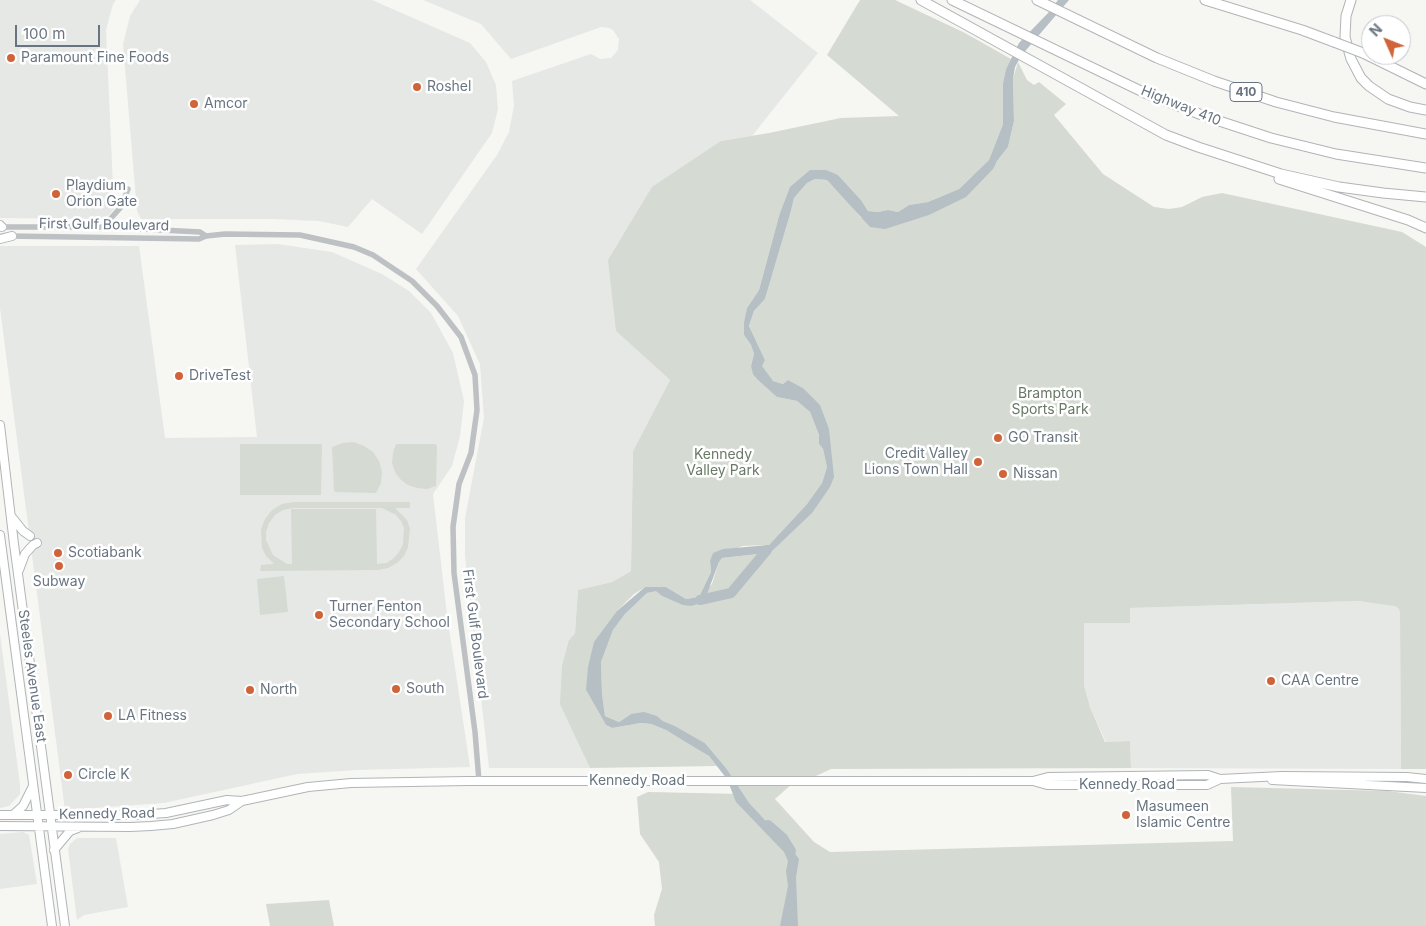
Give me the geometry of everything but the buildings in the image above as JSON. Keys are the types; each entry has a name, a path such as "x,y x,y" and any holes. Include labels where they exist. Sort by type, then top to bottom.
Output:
{"highway":[{"path":"921,0 1139,121 1198,148 1281,174 1339,187 1383,194 1426,197"},
{"name":"Highway 410","path":"952,0 1145,93 1240,129 1336,154 1426,168"},
{"path":"1205,0 1302,30 1363,53 1426,84"},
{"path":"1351,0 1346,16 1345,37 1351,59 1361,78 1388,99 1410,107 1426,110"},
{"name":"410","path":"1040,2 1157,58 1244,92 1334,117 1426,134"},
{"path":"1198,148 1211,155 1426,228"}],"main road":[{"path":"0,238 12,236"},
{"name":"Steeles Avenue East","path":"0,425 65,926"},
{"path":"11,515 23,531 30,536"},
{"name":"Steeles Avenue East","path":"0,535 2,564 52,926"},
{"path":"18,572 25,554 37,543"},
{"name":"Kennedy Road","path":"0,815 136,816 166,813 227,800 242,801 308,787 343,783 480,781 1034,782 1048,777 1208,775 1220,779 1282,776 1408,777 1426,779"},
{"name":"Kennedy Road","path":"1258,778 1284,782 1426,788"},
{"path":"13,815 23,806 33,786"},
{"name":"Kennedy Road","path":"0,826 130,827 172,824 229,810 242,801"},
{"path":"54,850 70,831 79,827"}],"street":[{"path":"104,227 121,207 128,189"},
{"name":"First Gulf Boulevard","path":"1,226 104,227 200,232 206,236"},
{"name":"First Gulf Boulevard","path":"12,236 199,239 206,236 225,234 300,234 354,247 373,255 412,282 437,306 461,337 475,375 477,410 471,452 459,484 453,527 454,573 480,781"}],"shaded area":[{"path":"0,0 116,0 113,4 106,30 114,209 102,219 0,218"},
{"path":"140,0 372,0 470,43 486,62 496,85 498,109 492,133 422,234 372,199 348,227 319,221 274,219 141,219 137,211 123,44 130,16"},
{"path":"423,0 750,0 818,53 752,136 721,141 616,331 670,380 633,451 631,571 612,582 578,590 575,633 569,640 576,736 590,768 489,768 465,556 465,518 484,418 480,364 458,316 416,269 497,155 509,132 514,106 512,81 591,54 600,59 611,58 618,50 619,39 613,30 601,27 511,59 481,24"},
{"path":"1058,0 1069,0 1021,56 1015,67 1013,79 1014,121 1008,147 994,168 966,197 929,215 885,229 870,227 827,180 815,179 807,183 794,198 765,299 754,311 749,326 765,360 762,366 773,381 783,384 788,380 803,388 820,405 829,429 834,477 830,487 812,513 772,551 722,558 704,602 691,606 683,605 662,596 656,591 647,593 625,614 613,630 601,662 605,716 619,722 631,714 644,712 657,716 705,743 726,768 749,803 799,859 796,877 798,926 780,926 788,886 786,871 788,861 784,852 736,802 727,779 709,756 666,730 651,724 641,723 612,728 606,725 586,690 588,667 594,642 617,611 645,587 666,587 686,599 699,597 711,572 710,561 713,553 723,549 769,545 807,504 822,483 827,467 823,449 819,444 819,435 810,412 797,401 777,397 757,379 753,374 751,366 754,354 751,345 744,335 747,308 759,290 779,216 790,187 810,170 826,170 838,175 861,200 868,211 878,212 888,210 898,212 909,205 928,202 959,189 989,160 1003,124 1003,83 1006,69 1019,43"},
{"path":"277,244 332,252 382,274 409,291 431,313 453,353 464,401 460,436 452,466 433,494 447,615 470,767 356,770 297,774 164,803 65,810 0,308 0,246 139,246 165,438 257,437 235,245"},
{"path":"1359,601 1388,604 1399,609 1401,769 1131,768 1130,741 1106,742 1090,707 1084,685 1084,623 1130,623 1130,608"},
{"path":"0,634 20,794 9,806 0,808"},
{"path":"23,832 29,835 37,884 0,889 0,834"},
{"path":"77,838 116,838 128,907 84,915 77,920 68,849 70,844"}],"green space":[{"name":"Kennedy Valley Park","path":"860,0 895,0 965,33 1011,59 1006,69 1003,83 1003,124 989,160 959,189 928,202 909,205 898,212 888,210 868,211 861,200 838,175 810,170 779,216 759,290 747,308 744,335 751,345 754,354 751,366 777,397 797,401 810,412 819,435 819,444 823,449 827,467 822,483 807,504 769,545 742,546 710,561 711,572 699,597 686,599 666,587 645,587 634,594 617,611 586,690 606,725 612,728 641,723 651,724 695,746 709,756 717,766 590,768 560,704 562,666 569,640 575,633 578,590 612,582 631,571 633,451 670,380 616,331 608,260 652,187 721,141 841,118 899,116 827,55"},
{"name":"Brampton Sports Park","path":"1018,62 1027,80 1034,85 1039,82 1066,104 1054,115 1103,174 1154,207 1169,209 1182,207 1202,197 1222,193 1402,232 1426,247 1426,769 1401,769 1400,615 1399,609 1395,606 1359,601 1130,608 1130,623 1084,623 1084,685 1090,707 1105,742 1130,741 1131,768 831,769 805,781 793,783 775,799 814,842 830,852 1233,841 1231,787 1388,791 1426,796 1426,926 655,926 654,915 662,889 659,862 640,834 637,797 648,792 741,794 726,768 705,743 657,716 631,714 619,722 605,716 601,662 613,630 625,614 647,593 656,590 662,596 691,606 712,584 722,558 772,551 830,487 829,429 803,388 788,380 783,384 773,381 765,373 761,366 765,360 749,326 754,311 765,299 794,198 807,183 815,179 827,180 861,218 929,215 994,168 1008,147 1014,121 1013,79"},
{"path":"354,442 373,452 379,461 382,472 381,483 376,493 335,492 334,490 332,447"},
{"path":"240,444 322,444 321,495 240,495"},
{"path":"396,444 435,444 437,446 436,486 427,489 417,488 401,480 395,472 392,463"},
{"path":"293,502 410,502 410,508 395,508 407,520 410,529 408,547 404,556 397,563 379,570 260,571 261,565 274,564 266,556 262,548 261,529 265,519 272,510 282,504","holes":["293,508 382,508 396,515 404,528 403,544 399,552 386,563 377,564 376,509 291,509 292,564 287,564 273,555 266,540 269,523 275,515 283,510"]},
{"path":"284,576 288,612 260,615 257,579"},
{"path":"329,900 334,926 270,926 266,904"}],"waterway":[{"path":"700,600 731,593 767,550"},
{"path":"768,825 783,838 791,851"}],"place":[{"name":"Paramount Fine Foods","path":"11,58"},
{"name":"Roshel","path":"417,87"},
{"name":"Amcor","path":"194,104"},
{"name":"Playdium Orion Gate","path":"56,194"},
{"name":"DriveTest","path":"179,376"},
{"name":"GO Transit","path":"998,438"},
{"name":"Credit Valley Lions Town Hall","path":"978,462"},
{"name":"Nissan","path":"1003,474"},
{"name":"Scotiabank","path":"58,553"},
{"name":"Subway","path":"59,566"},
{"name":"Turner Fenton Secondary School","path":"319,615"},
{"name":"CAA Centre","path":"1271,681"},
{"name":"South","path":"396,689"},
{"name":"North","path":"250,690"},
{"name":"LA Fitness","path":"108,716"},
{"name":"Circle K","path":"68,775"},
{"name":"Masumeen Islamic Centre","path":"1126,815"}]}
